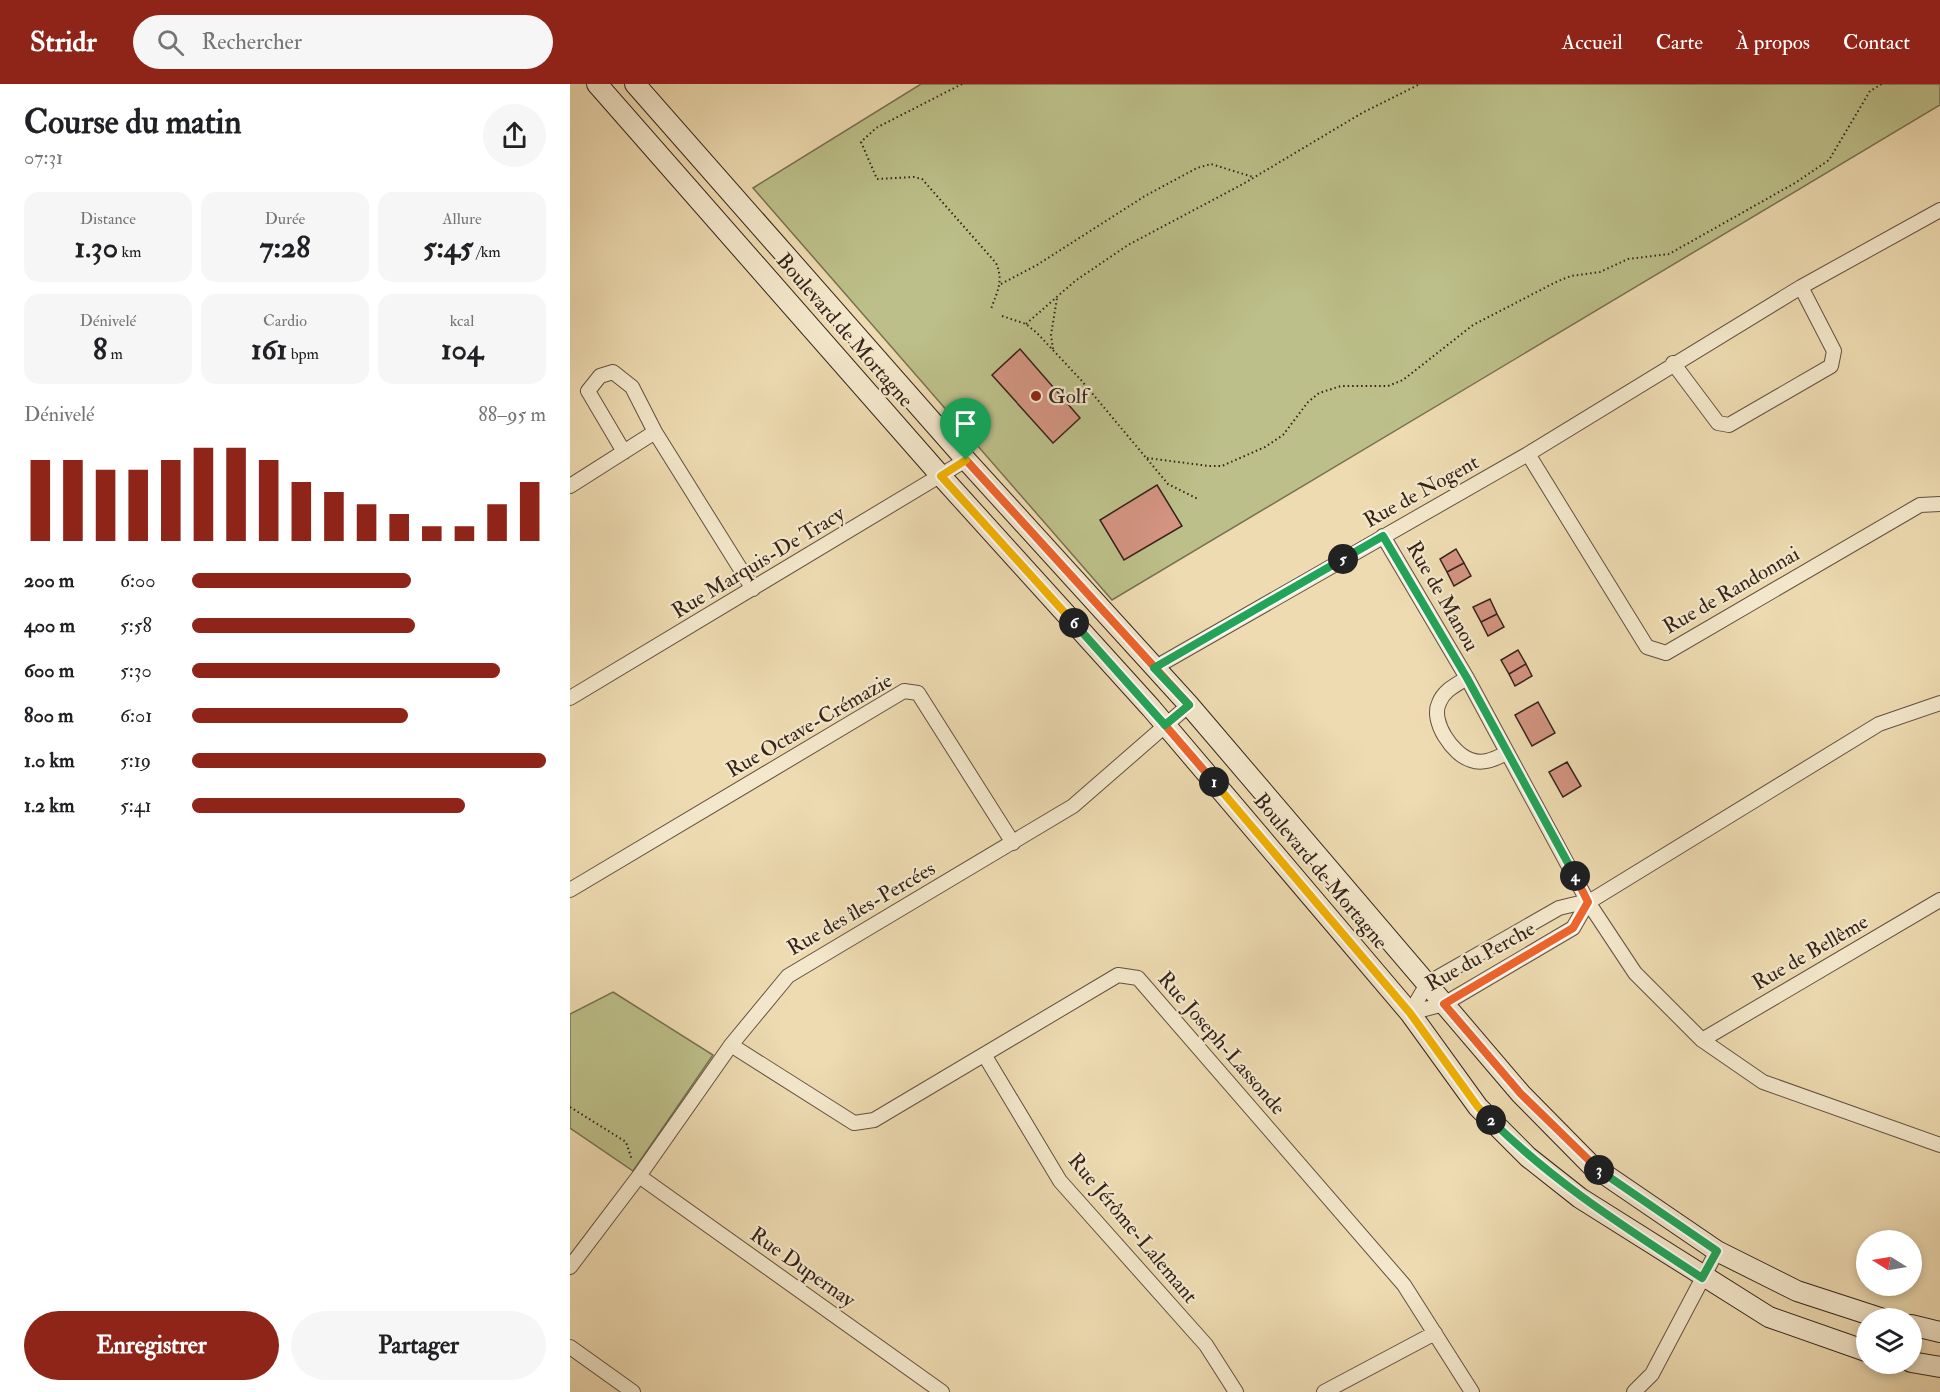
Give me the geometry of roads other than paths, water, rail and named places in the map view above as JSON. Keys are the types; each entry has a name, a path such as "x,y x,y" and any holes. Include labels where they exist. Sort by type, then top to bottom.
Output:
{"main road":[{"name":"Boulevard de Mortagne","path":"597,84 941,476 1165,725 1410,1013 1478,1107 1528,1157 1581,1198 1702,1278 1768,1317 1856,1348"},
{"name":"Boulevard de Mortagne","path":"635,84 966,460 1189,705 1521,1094 1592,1165 1717,1251 1797,1291 1856,1310"},
{"path":"1922,1328 1940,1332"},
{"path":"1922,1364 1940,1367"}],"street":[{"name":"Rue de Nogent","path":"1154,668 1528,454 1673,363 1801,287 1940,210"},
{"path":"1673,363 1718,423 1729,425 1831,366 1834,351 1801,287"},
{"path":"624,452 588,391 600,376 613,372 632,387 655,432 753,590"},
{"path":"570,486 655,432"},
{"name":"Rue de Randonnai","path":"1528,454 1647,647 1666,652 1920,505 1940,504"},
{"name":"Rue Marquis-De Tracy","path":"570,698 966,460"},
{"name":"Rue de Manou","path":"1383,536 1467,678 1588,902 1635,973 1702,1040 1763,1082 1940,1145"},
{"name":"Rue de Manou","path":"1467,678 1447,690 1437,704 1439,724 1453,747 1470,760 1490,761 1507,753"},
{"name":"Rue Octave-Crémazie","path":"570,890 904,691 918,693 1012,843"},
{"name":"Rue du Perche","path":"1410,1013 1427,984 1559,908 1588,902 1879,724 1940,703"},
{"name":"Rue des îles-Percées","path":"570,1267 639,1176 731,1045 788,976 1073,806 1189,705"},
{"name":"Rue de Bellême","path":"1702,1040 1940,900"},
{"name":"Rue du Perche","path":"1410,1013 1444,1004 1573,928 1588,902"},
{"name":"Rue Joseph-Lassonde","path":"731,1045 854,1123 874,1120 1118,975 1138,978 1404,1285 1472,1392"},
{"name":"Rue Jérôme-Lalemant","path":"985,1056 1060,1181 1206,1345 1236,1392"},
{"name":"Rue Dupernay","path":"639,1176 942,1392"},
{"path":"1634,1392 1652,1374 1717,1251"},
{"path":"1324,1392 1435,1333"},
{"path":"570,1347 633,1392"}],"place":[{"name":"Golf","path":"1036,396"}]}
